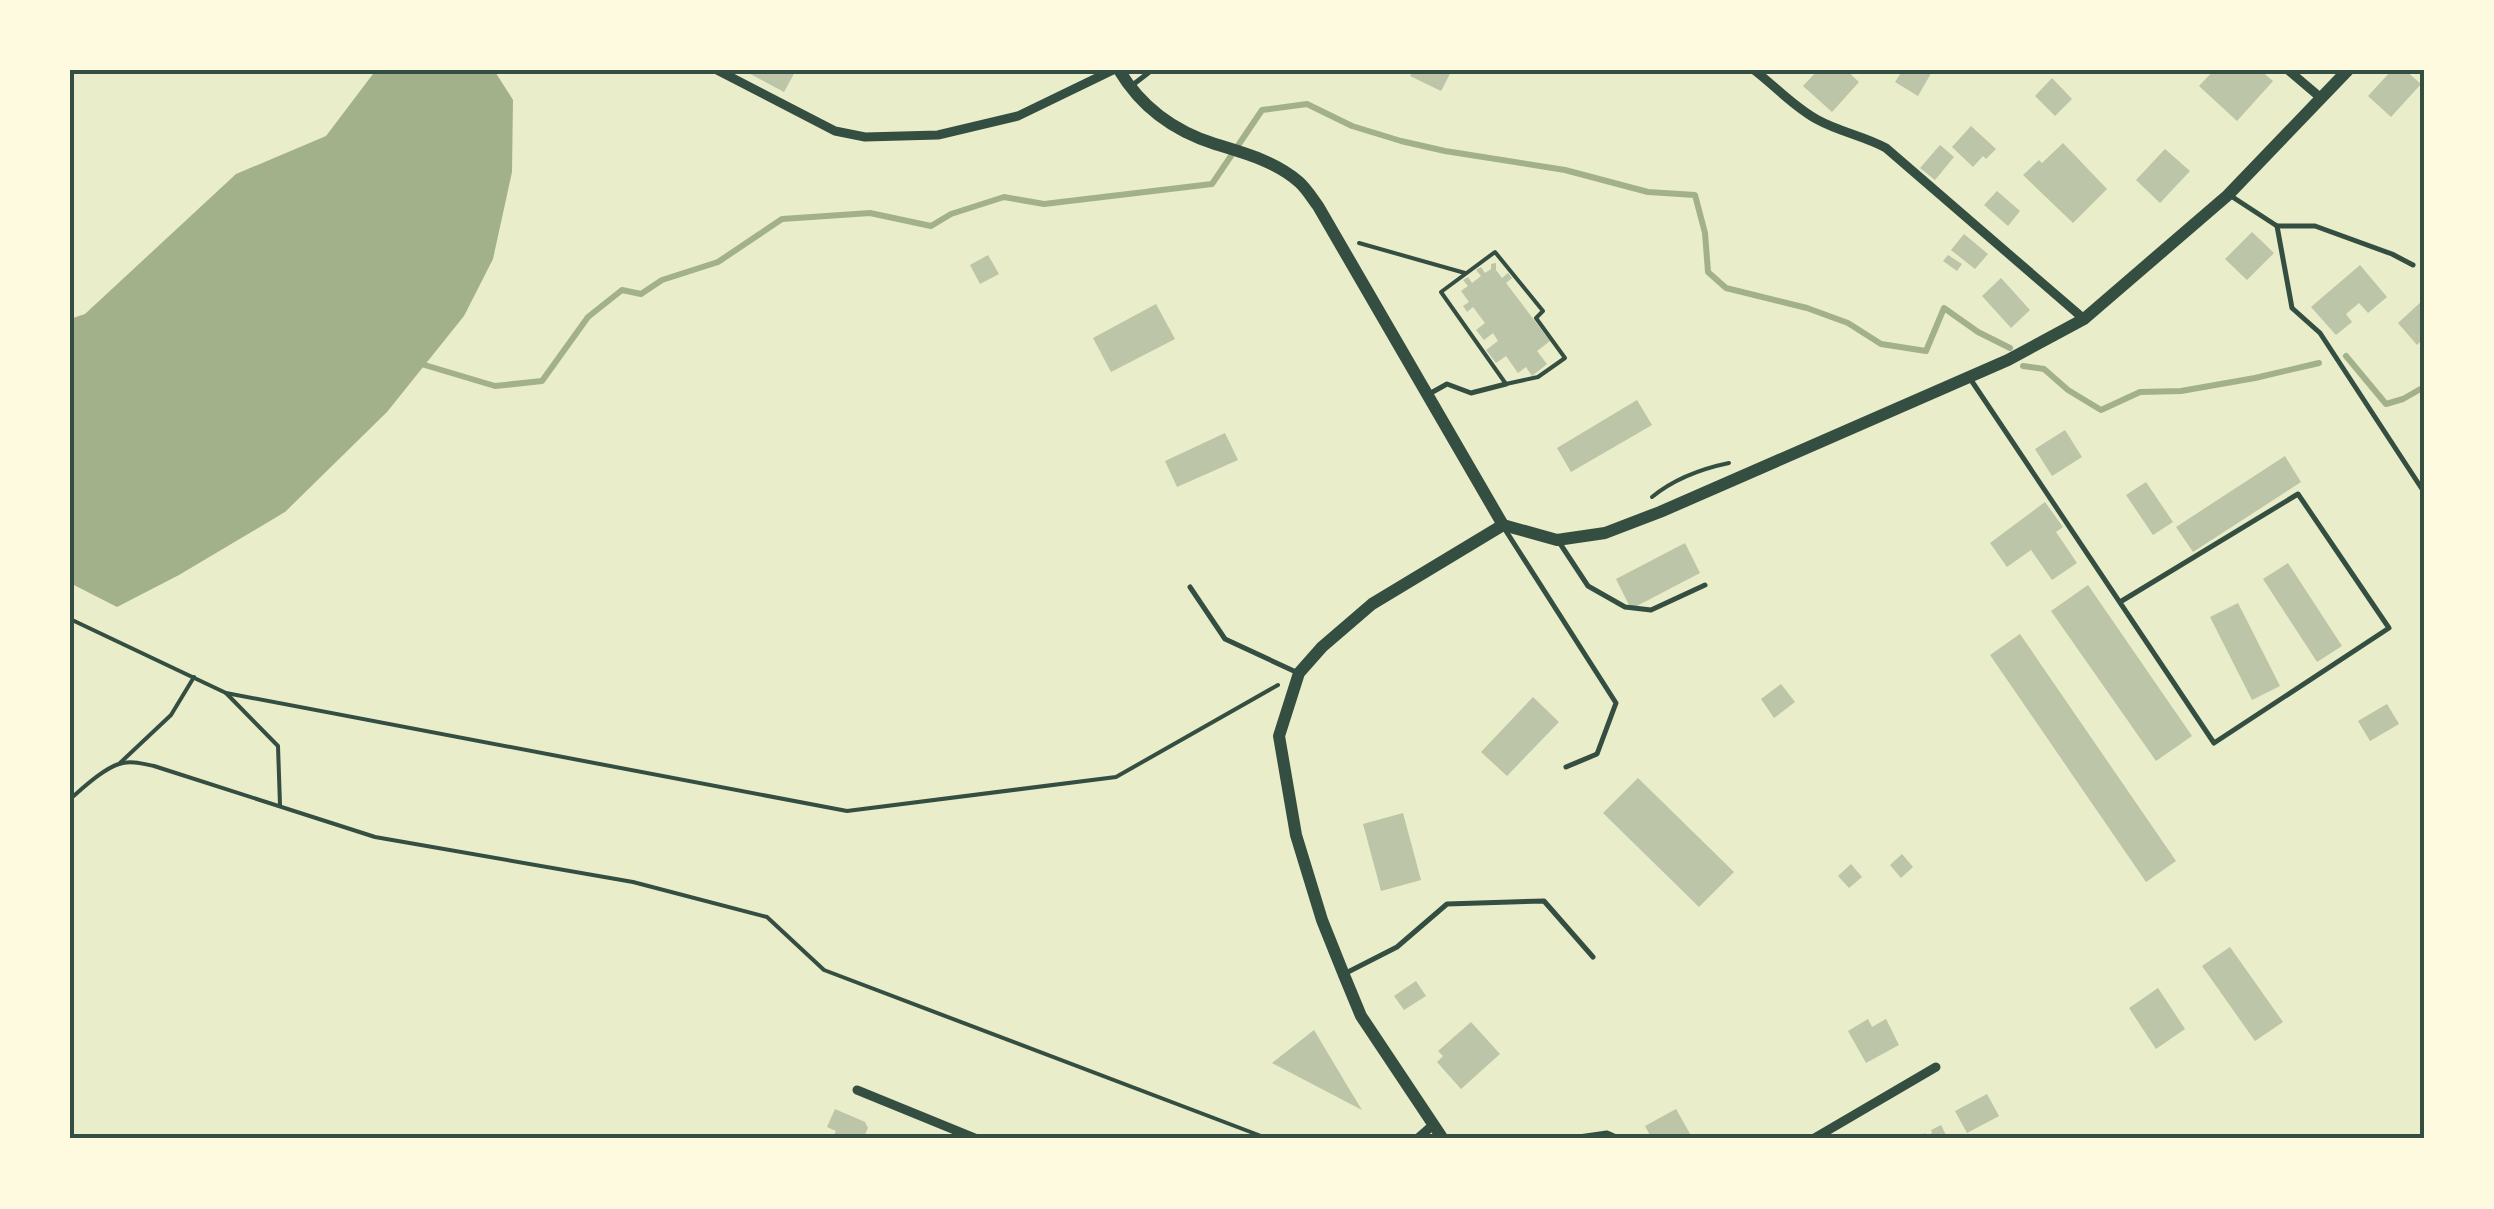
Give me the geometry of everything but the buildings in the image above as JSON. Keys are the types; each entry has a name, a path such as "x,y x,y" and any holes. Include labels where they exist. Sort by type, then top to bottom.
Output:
{"main road":[{"path":"1116,70 1160,117 1182,132 1275,165 1301,183 1503,525 1557,540 1605,533 1660,512 2008,360 2084,320 2228,195 2348,70"},
{"path":"1443,1139 1361,1016 1344,975 1322,920 1296,834 1279,736 1299,673 1322,647 1372,604 1503,525"}],"street":[{"path":"717,70 835,131 866,137 938,136 1018,116 1116,70"},
{"path":"1754,70 1816,119 1886,148 2084,320"},
{"path":"2288,70 2322,98"},
{"path":"1813,1139 1936,1068"},
{"path":"857,1090 976,1139"},
{"path":"1417,1139 1433,1125"},
{"path":"1579,1139 1606,1134 1616,1139"}],"lane":[{"path":"1130,87 1152,70"},
{"path":"2228,195 2277,226 2315,226 2413,264"},
{"path":"2277,226 2292,308 2320,333 2424,492"},
{"path":"1969,377 2214,743 2389,628 2298,494 2120,602"},
{"path":"1428,394 1447,384 1471,392 1506,384"},
{"path":"1503,525 1616,703 1597,754 1566,767"},
{"path":"1557,540 1588,586 1625,608 1651,610 1705,586"},
{"path":"1190,587 1225,639 1299,673"},
{"path":"1344,975 1398,948 1447,904 1544,901 1592,957"}],"path":[{"path":"1354,241 1466,273"},
{"path":"1496,252 1543,311 1536,318 1565,358 1538,377 1506,384 1441,292 1496,252"},
{"path":"70,619 226,693 848,811 1116,776 1299,673"},
{"path":"70,798 120,763 171,715 194,677"},
{"path":"226,693 278,746 280,806"},
{"path":"120,763 154,766 375,837 633,882 767,917 824,970 1269,1139"}],"shaded area":[{"path":"376,70 494,70 513,100 512,172 493,259 464,316 387,412 285,512 117,607 70,583 70,319 85,314 236,174 326,136"}],"waterway":[{"path":"418,363 495,386 542,381 588,317 622,290 641,294 662,280 718,262 782,219 870,213 931,226 951,214 1004,197 1044,204 1212,184 1262,110 1307,104 1352,126 1401,141 1565,170 1648,192 1695,195 1705,233 1708,272 1726,288 1807,308 1848,323 1881,344 1926,351 1944,308 2010,348"},
{"path":"2346,356 2386,404 2424,387"},
{"path":"2023,366 2044,369 2068,390 2101,410 2140,392 2181,391 2319,363"}]}
